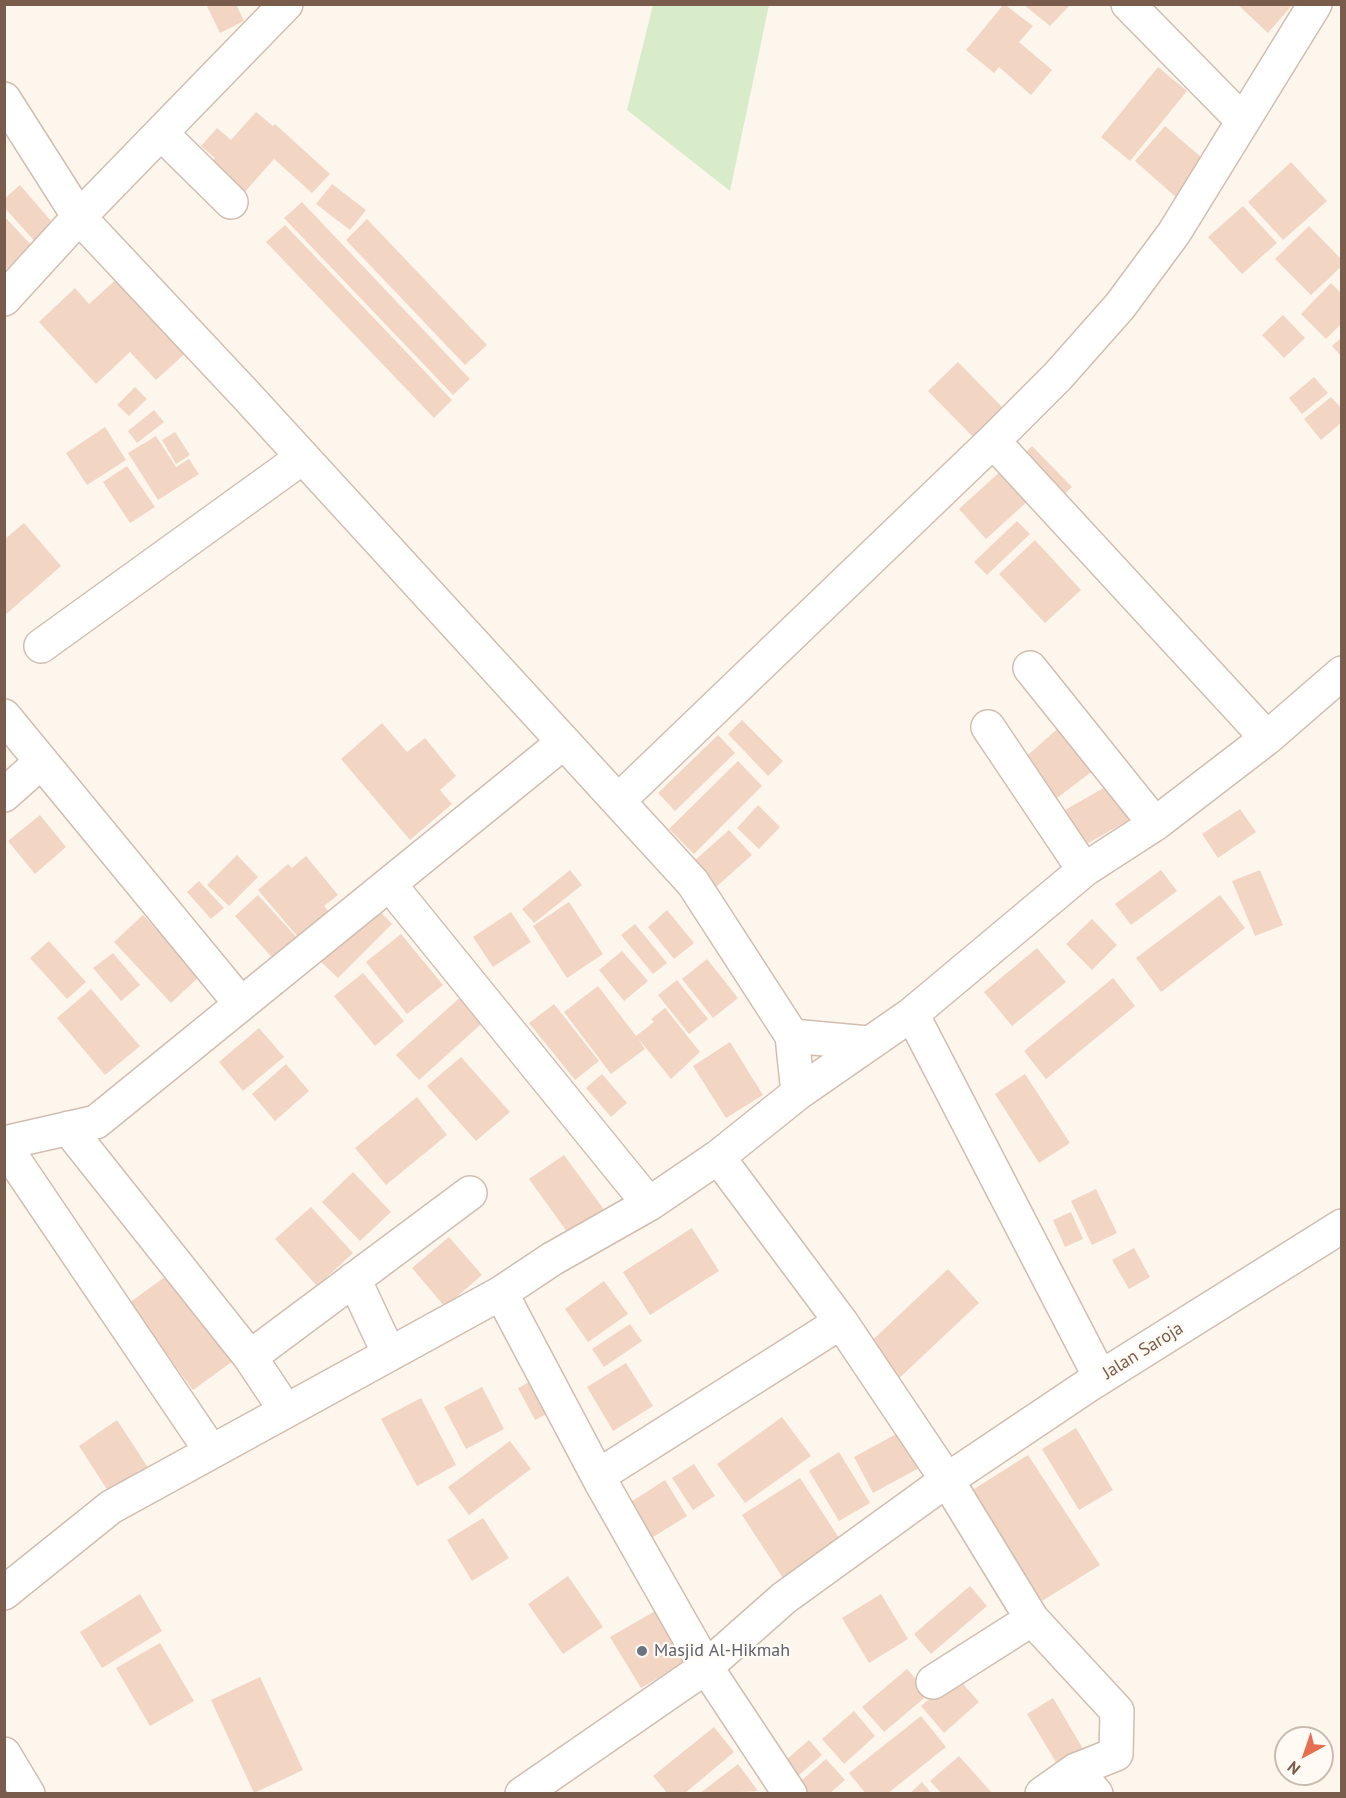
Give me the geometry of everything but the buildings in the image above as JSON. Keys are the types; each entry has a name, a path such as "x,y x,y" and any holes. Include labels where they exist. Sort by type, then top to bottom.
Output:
{"street":[{"path":"4,299 79,217 286,4"},
{"path":"1128,4 1243,121"},
{"path":"618,801 993,441 1058,376 1120,306 1174,233 1315,4"},
{"path":"4,99 79,217 303,457 693,883 792,1036 798,1093"},
{"path":"162,134 231,202"},
{"path":"993,441 1267,738"},
{"path":"41,646 303,457"},
{"path":"1030,668 1155,824"},
{"path":"4,1593 111,1507 501,1293 552,1259 650,1204 718,1156 798,1093 912,1014 1084,870 1155,824 1267,738 1341,673"},
{"path":"4,716 241,1004"},
{"path":"987,727 1084,870"},
{"path":"211,1451 4,1144 96,1122 564,742"},
{"path":"4,795 41,762"},
{"path":"390,885 650,1204"},
{"path":"912,1014 1100,1377"},
{"path":"792,1036 868,1043"},
{"path":"68,1128 250,1357 286,1411"},
{"path":"718,1156 841,1322 946,1480 1032,1619 1117,1711 1116,1754 1086,1782 1042,1794"},
{"path":"250,1357 470,1193"},
{"name":"Jalan Saroja","path":"522,1794 706,1667 784,1598 946,1480 1100,1377 1341,1226"},
{"path":"354,1279 389,1354"},
{"path":"501,1293 598,1476 706,1667 789,1794"},
{"path":"598,1476 841,1322"},
{"path":"933,1682 1032,1619"},
{"path":"4,1754 28,1794"}],"green space":[{"path":"653,5 769,5 730,191 627,110"}],"place":[{"name":"Masjid Al-Hikmah","path":"642,1651"}]}
